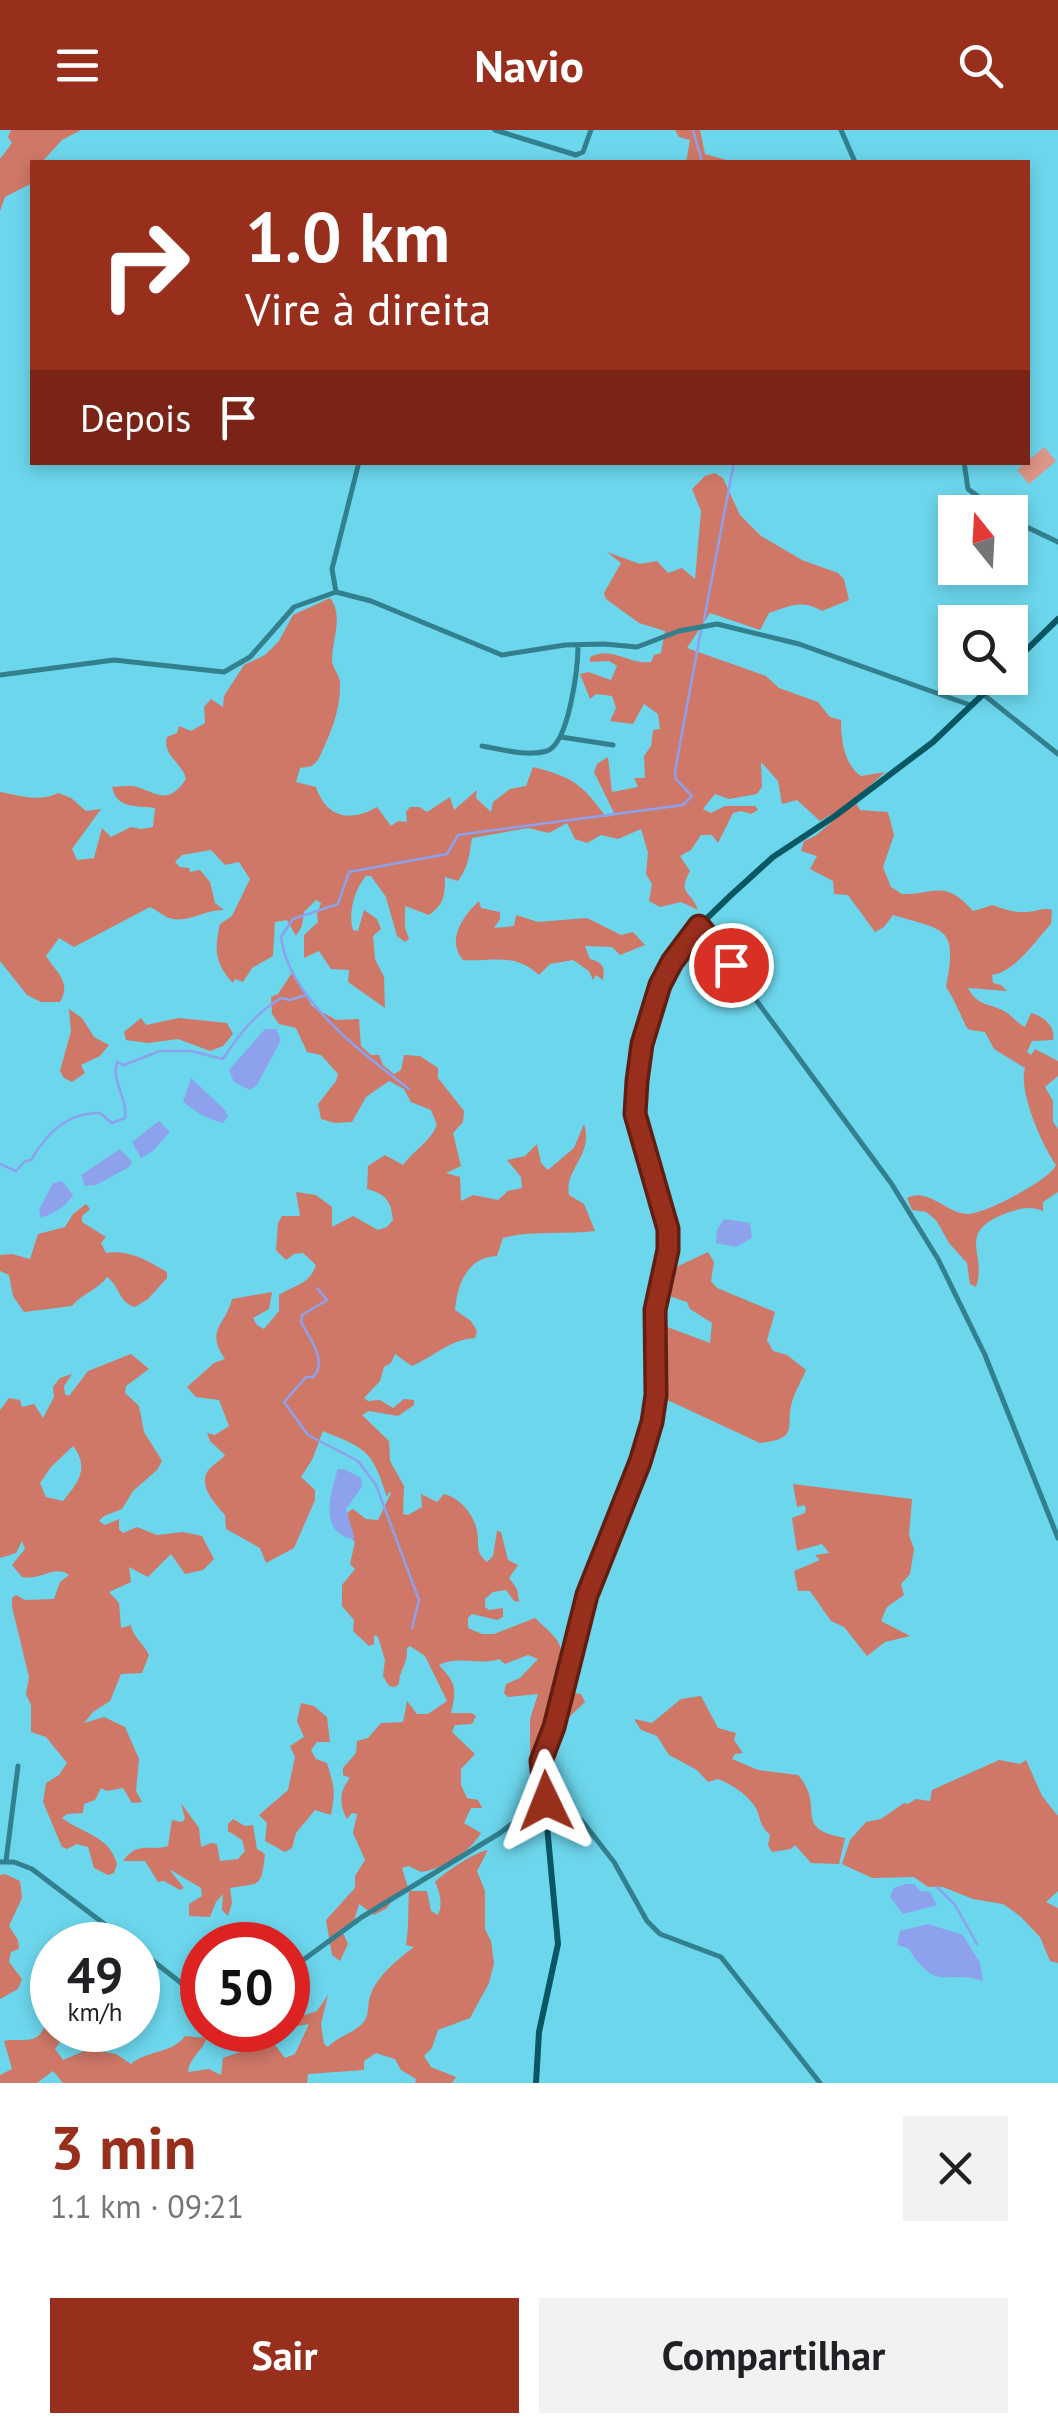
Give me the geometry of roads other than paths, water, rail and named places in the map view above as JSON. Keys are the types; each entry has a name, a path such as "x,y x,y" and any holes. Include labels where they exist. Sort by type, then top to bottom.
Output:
{"main road":[{"path":"1028,648 1058,619"},
{"path":"536,2083 540,2032 558,1944 541,1761 554,1727 587,1595 640,1462 656,1395 655,1310 668,1250 668,1229 635,1114 642,1044 660,985 699,926 773,857 888,776 984,695"}],"street":[{"path":"495,130 576,155 583,152 591,130"},
{"path":"841,130 854,160"},
{"path":"336,592 332,569 358,465"},
{"path":"964,465 968,488 977,495"},
{"path":"1028,528 1058,542"},
{"path":"0,675 114,660 224,672 250,657 294,608 336,592 372,601 493,653 512,656 604,644 637,648 679,631 718,624 799,644 973,706"},
{"path":"482,746 551,750 561,737 571,701 578,646"},
{"path":"984,695 1058,754"},
{"path":"561,737 613,745"},
{"path":"699,926 880,1167 938,1259 985,1356 1058,1538"},
{"path":"18,1766 3,1862 37,1872 102,1922"},
{"path":"310,1955 362,1918 500,1833 546,1797"},
{"path":"547,1812 568,1812 582,1821 614,1862 647,1920 660,1934 720,1957 820,2083"},
{"path":"160,1967 180,1982"}],"water":[{"path":"265,1029 276,1029 281,1040 257,1085 250,1090 234,1082 229,1070"},
{"path":"191,1078 225,1110 228,1117 223,1123 203,1116 183,1102"},
{"path":"159,1121 170,1132 141,1158 132,1142"},
{"path":"120,1149 132,1162 129,1167 96,1185 85,1186 81,1175"},
{"path":"62,1181 73,1195 59,1209 41,1218 39,1210 53,1183"},
{"path":"724,1219 750,1223 752,1238 736,1247 716,1243 717,1230"},
{"path":"338,1469 361,1478 362,1487 346,1509 355,1539 343,1536 331,1522 330,1501"},
{"path":"906,1884 930,1892 937,1905 903,1914 890,1897 894,1888"},
{"path":"928,1924 963,1935 980,1963 983,1981 935,1976 908,1948 897,1945 900,1931"}],"waterway":[{"path":"693,130 701,160"},
{"path":"704,620 733,465"},
{"path":"409,1089 350,1042 313,1003 287,960 281,937 293,919 338,904 349,872 447,854 458,835 683,805 692,796 676,779 675,771 701,630"},
{"path":"0,1164 16,1171 31,1160 51,1133 77,1117 100,1113 112,1123 125,1118 117,1062 124,1065 160,1051 191,1051 223,1059 264,1010 281,998 290,1000 306,995"},
{"path":"318,1289 327,1300 302,1315 301,1322 316,1350 317,1371 313,1377 306,1377 284,1402 308,1435 358,1461 376,1485 419,1600 412,1628"},
{"path":"937,1887 955,1905 977,1944"}]}
